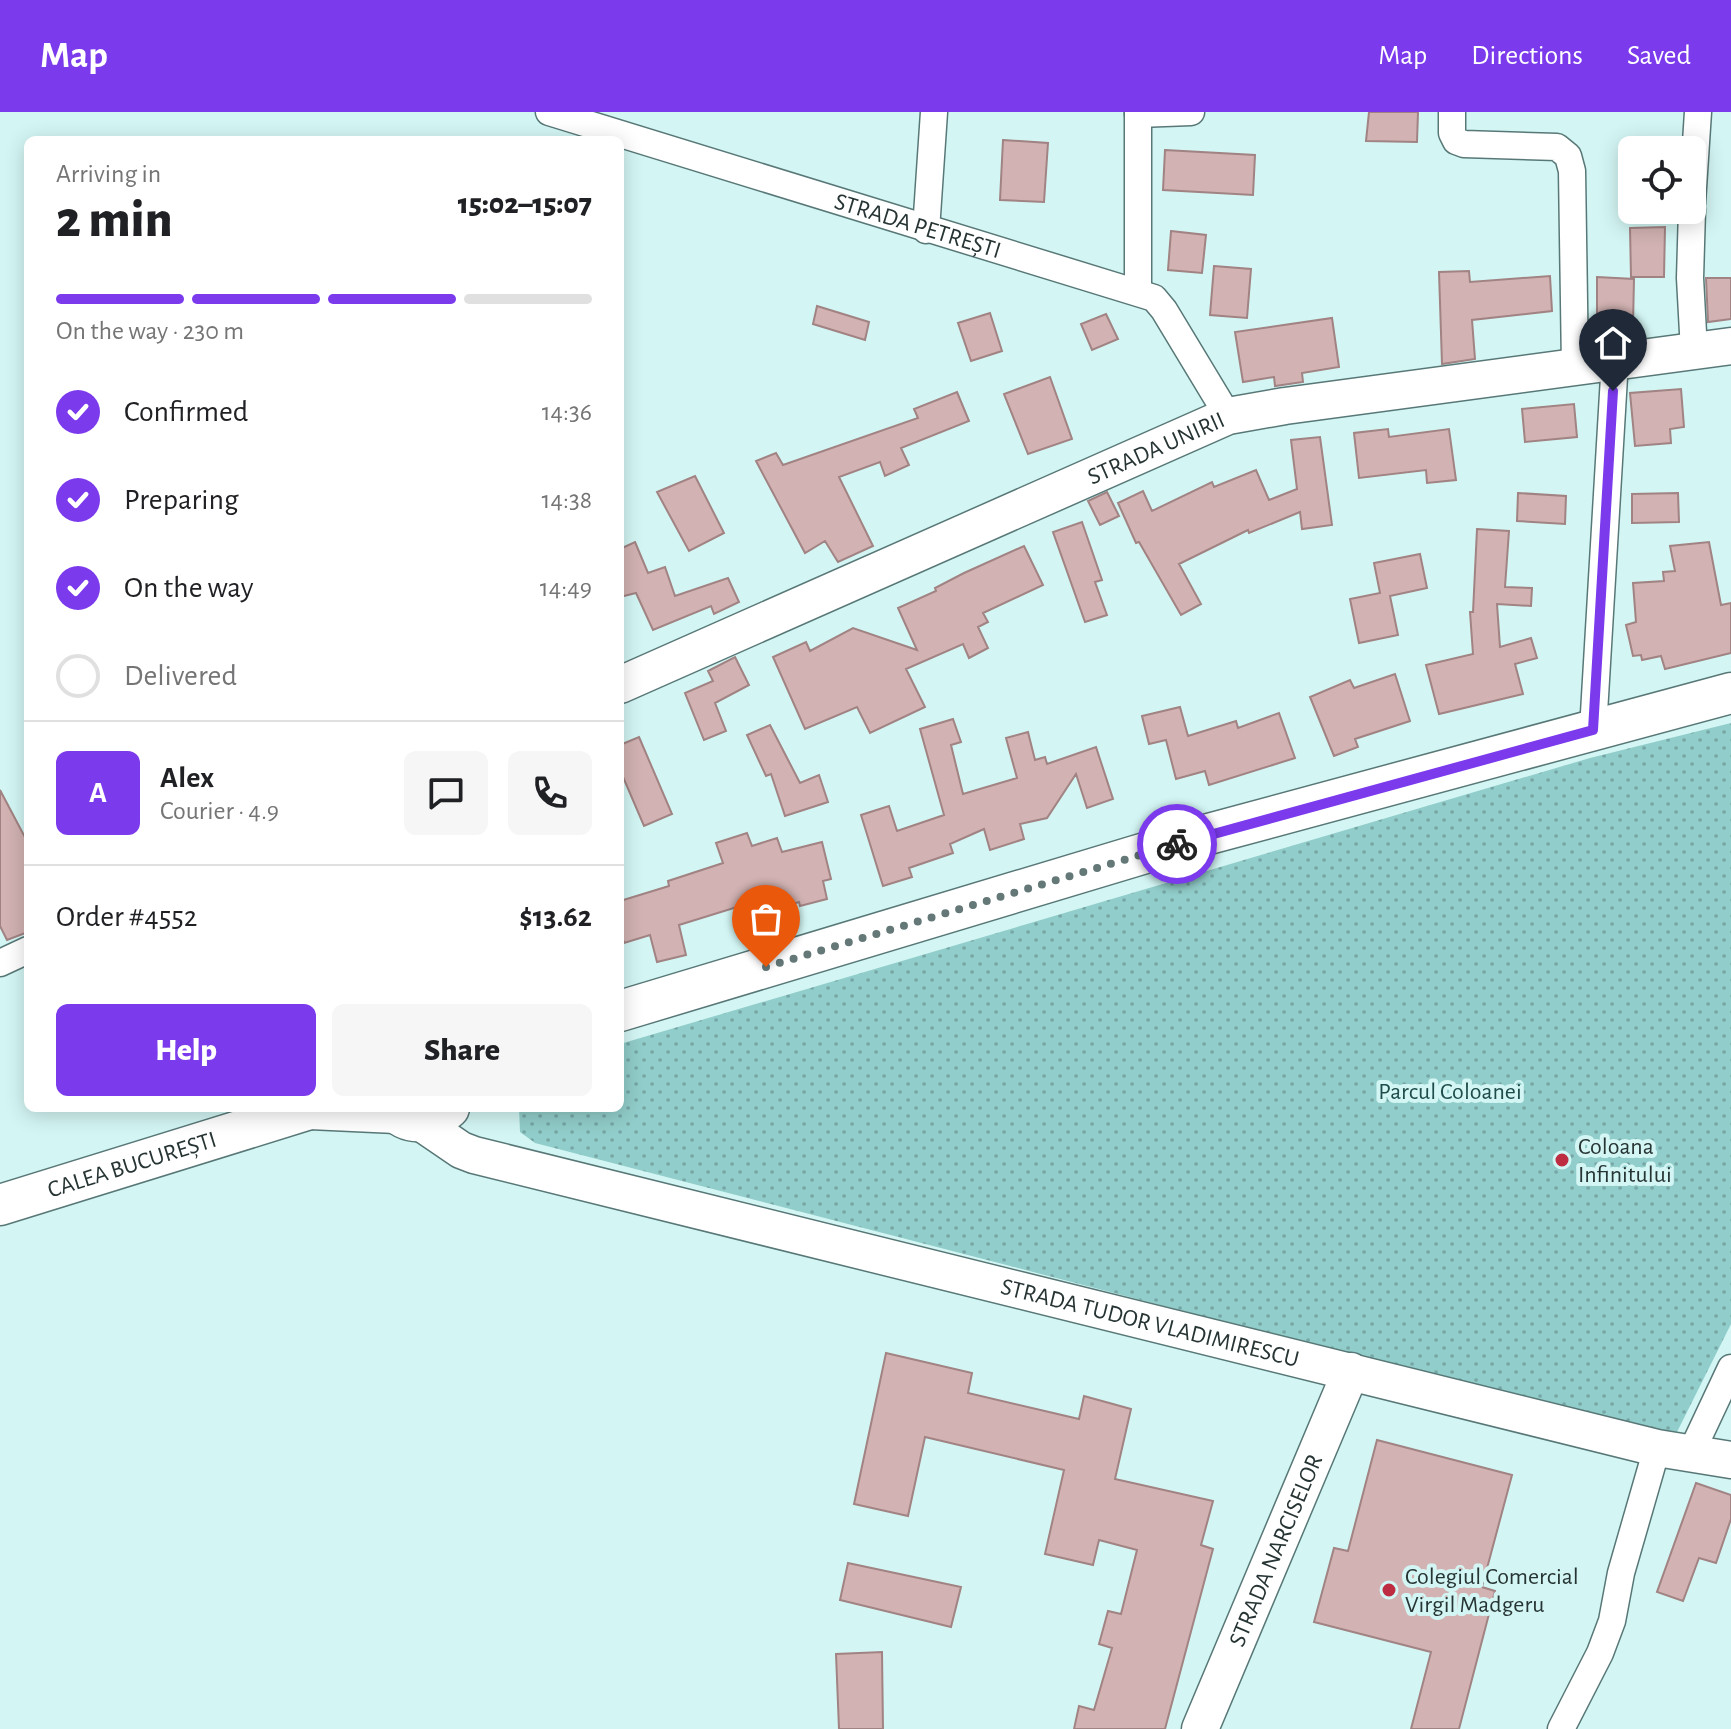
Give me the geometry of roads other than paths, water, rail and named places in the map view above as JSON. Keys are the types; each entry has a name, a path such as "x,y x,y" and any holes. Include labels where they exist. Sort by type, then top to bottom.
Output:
{"main road":[{"name":"STRADA UNIRII","path":"624,683 1228,416 1731,346"},
{"path":"624,1010 1205,835 1731,693"},
{"name":"CALEA BUCUREȘTI","path":"0,1205 302,1112"},
{"name":"STRADA TUDOR VLADIMIRESCU","path":"421,1112 450,1143 474,1155 1674,1451 1731,1460"},
{"name":"STRADA NARCISELOR","path":"1200,1729 1351,1371"}],"street":[{"name":"STRADA PETREȘTI","path":"549,112 1154,298 1228,416"},
{"path":"926,230 934,112"},
{"path":"1138,292 1138,113 1191,112"},
{"path":"1452,112 1452,133 1456,141 1464,144 1557,147 1568,156 1572,171 1575,367"},
{"path":"1696,136 1698,112"},
{"path":"1692,224 1690,278 1694,351"},
{"path":"1593,730 1615,360"},
{"path":"0,963 24,952"},
{"path":"1561,1729 1600,1653 1612,1621 1621,1573 1674,1451 1731,1368"}],"place":[{"name":"Coloana Infinitului","path":"1562,1160"},
{"name":"Colegiul Comercial Virgil Madgeru","path":"1389,1590"}],"park label":[{"name":"Parcul Coloanei","path":"1450,1091"}]}
